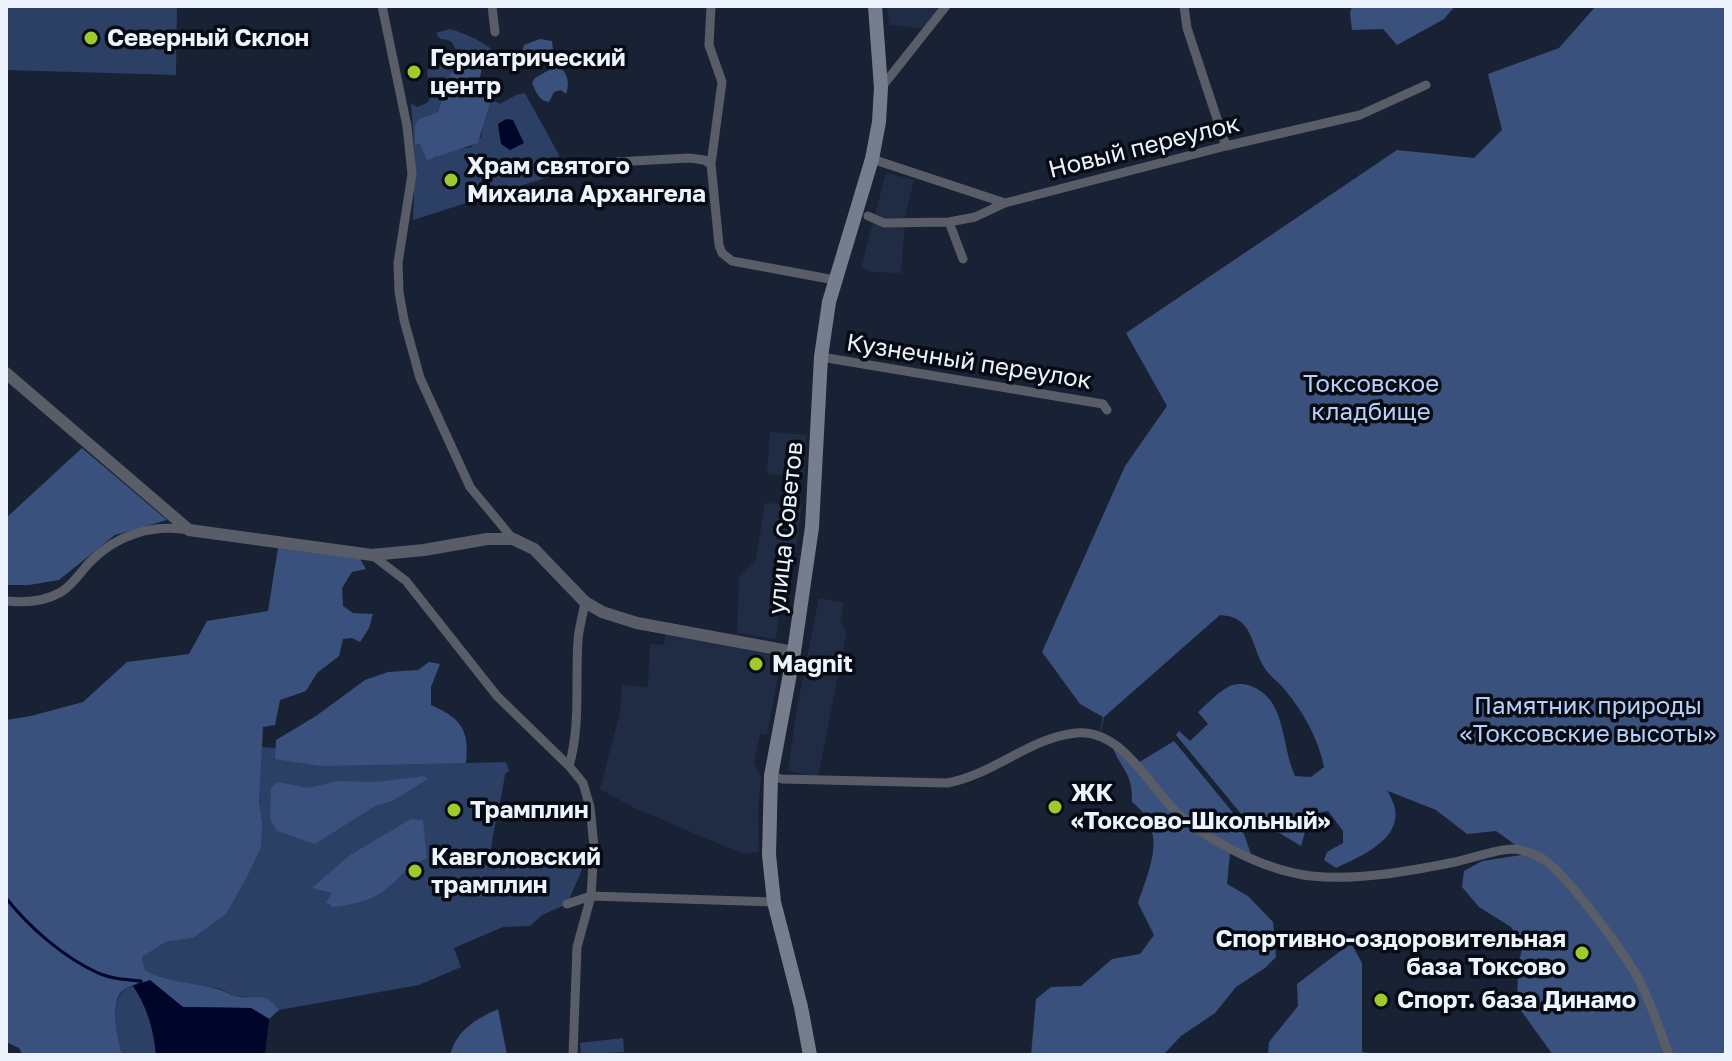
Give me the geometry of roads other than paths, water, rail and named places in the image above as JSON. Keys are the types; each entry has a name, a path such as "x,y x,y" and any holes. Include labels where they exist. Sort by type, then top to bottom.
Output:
{"main road":[{"name":"улица Советов","path":"810,1055 774,902 769,855 771,776 794,652 812,527 821,357 829,302 872,159 879,122 881,88 875,6"}],"street":[{"path":"382,6 407,126 412,174 398,263 404,320 420,378 470,487 513,539 534,549 585,602 602,612 637,623 794,652"},
{"path":"492,6 495,32"},
{"path":"711,6 709,45 722,82 711,164 722,253 732,261 835,280"},
{"path":"881,88 946,6"},
{"path":"1184,6 1187,28 1226,146"},
{"name":"Новый переулок","path":"868,216 884,223 949,222 975,217 1005,203 1360,115 1426,85"},
{"path":"560,165 689,158 711,164"},
{"path":"872,159 1005,203"},
{"path":"949,222 963,259"},
{"name":"Кузнечный переулок","path":"821,357 1103,404 1107,410"},
{"path":"6,373 189,530"},
{"path":"6,601 34,601 63,591 108,546 127,536 169,527 372,555 487,539 513,539"},
{"path":"372,555 406,581 497,696 583,783 590,807 594,847 591,896 577,947 573,1055"},
{"path":"569,766 577,720 578,638 585,602"},
{"path":"771,776 782,779 947,783 964,779 1033,746 1075,733 1097,734 1110,739 1122,749 1163,799 1184,819 1221,843 1290,872 1339,877 1423,868 1513,849 1529,852 1546,861 1573,888 1638,978 1669,1055"},
{"path":"567,904 591,896 774,902"}],"waterway":[{"path":"6,898 25,920 72,959 103,975 141,981"}],"place":[{"name":"Северный Склон","path":"91,38"},
{"name":"Гериатрический центр","path":"414,72"},
{"name":"Храм святого Михаила Архангела","path":"451,180"},
{"name":"Magnit","path":"756,664"},
{"name":"ЖК «Токсово-Школьный»","path":"1055,807"},
{"name":"Трамплин","path":"454,810"},
{"name":"Кавголовский трамплин","path":"415,871"},
{"name":"Спортивно-оздоровительная база Токсово","path":"1582,953"},
{"name":"Спорт. база Динамо","path":"1381,1000"}],"park label":[{"name":"Токсовское кладбище","path":"1371,398"},
{"name":"Памятник природы «Токсовские высоты»","path":"1588,720"}]}
